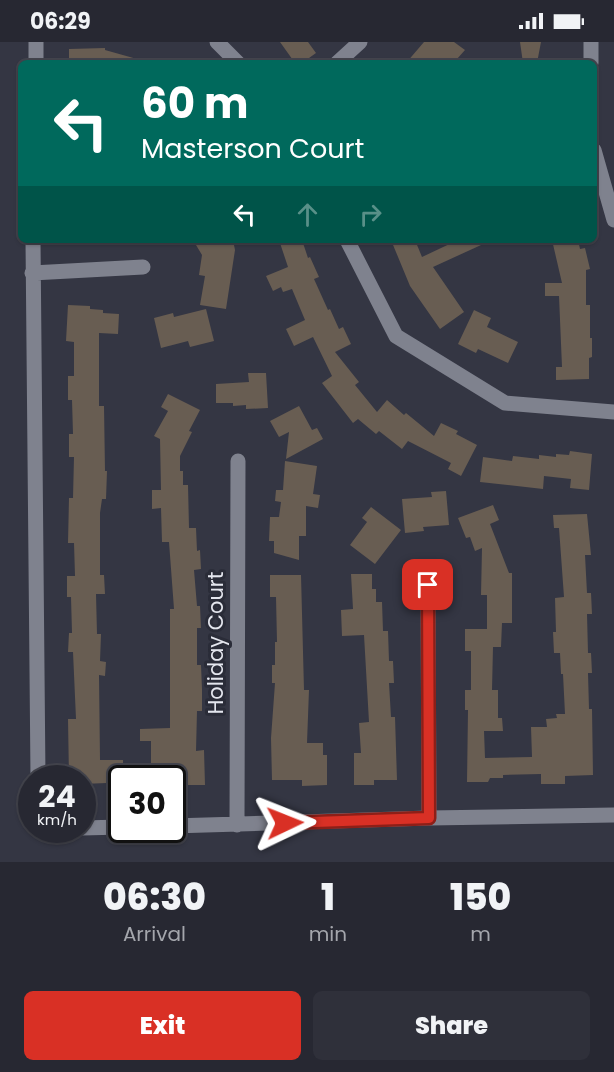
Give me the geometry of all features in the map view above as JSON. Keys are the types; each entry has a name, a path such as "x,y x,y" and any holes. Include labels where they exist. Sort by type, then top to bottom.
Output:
{"street":[{"path":"36,42 36,60"},
{"path":"217,42 235,60"},
{"path":"341,60 360,42"},
{"path":"591,42 591,60"},
{"path":"597,160 614,220"},
{"path":"33,243 38,765"},
{"path":"349,243 396,336 505,402 614,412"},
{"path":"32,273 142,267"},
{"name":"Holiday Court","path":"237,825 238,461"},
{"path":"428,585 429,818"},
{"path":"186,826 614,814"}],"building":[{"path":"280,42 308,42 316,53 306,60 293,60"},
{"path":"424,42 454,42 465,50 457,59 409,60"},
{"path":"520,42 541,42 538,60 523,60"},
{"path":"105,48 105,50 137,60 69,60 69,49"},
{"path":"195,243 234,243 235,250 226,309 200,305 205,276 199,275 202,255"},
{"path":"280,243 303,243 308,258 310,257 319,277 314,279 328,310 330,309 339,329 343,327 351,344 335,352 359,382 355,385 377,412 387,400 434,436 441,423 458,431 456,434 477,445 461,476 448,469 451,463 408,441 402,449 379,431 376,434 358,419 353,423 322,383 332,376 313,337 294,346 286,329 305,320 292,289 283,292 281,287 273,291 266,276 288,267"},
{"path":"392,243 416,243 422,257 452,243 485,243 433,267 464,312 440,329 410,286"},
{"path":"553,243 579,243 580,249 585,248 590,269 586,270 586,305 590,305 590,338 592,338 589,379 556,380 556,367 562,367 559,296 545,296 545,283 562,283"},
{"path":"68,305 90,306 90,309 103,310 103,313 119,314 118,334 99,333 99,406 104,406 105,471 107,471 106,499 102,499 100,513 100,575 104,575 105,594 96,594 97,634 101,634 100,661 106,662 105,676 99,675 100,760 123,760 123,765 108,765 107,783 96,783 96,765 69,765 68,719 76,719 73,652 68,652 69,633 72,633 71,597 67,597 67,576 75,576 74,543 68,543 69,498 73,498 74,457 69,457 69,434 73,434 72,400 68,400 68,376 74,376 74,342 66,341"},
{"path":"206,309 214,341 190,347 188,341 161,348 154,318 173,313 174,317"},
{"path":"474,310 491,318 487,327 518,342 508,363 478,349 476,353 458,344"},
{"path":"248,373 266,373 268,408 246,409 246,405 233,406 233,403 216,403 216,384 249,382"},
{"path":"168,394 200,410 180,456 180,471 183,471 183,485 188,485 189,528 196,528 197,551 200,550 201,569 194,570 197,606 200,606 201,628 197,628 197,665 201,665 202,689 202,711 197,711 196,751 204,750 205,785 186,785 186,765 151,765 151,741 140,741 140,729 170,728 170,609 174,609 169,542 162,542 161,508 152,509 152,490 161,490 160,439 154,436 168,411 161,407"},
{"path":"299,406 312,430 317,428 323,439 286,459 289,432 279,437 270,421"},
{"path":"570,451 592,454 589,490 570,488 571,479 544,476 543,489 480,482 483,457 512,461 513,456 539,459 539,455 556,457 556,454 569,455"},
{"path":"285,461 317,466 313,494 320,495 318,508 306,506 306,536 299,536 299,560 274,553 274,541 269,541 270,517 279,517 281,502 275,501 276,490 283,490"},
{"path":"446,491 449,525 423,527 424,531 405,533 402,499 432,497 431,492"},
{"path":"493,505 499,520 490,524 509,573 512,573 512,623 502,623 501,647 493,647 492,690 498,690 498,718 502,718 503,731 484,731 485,758 532,757 531,727 547,727 546,719 557,718 556,714 565,714 560,653 554,653 555,598 564,597 559,528 554,528 553,515 587,514 591,555 585,555 587,593 591,593 592,614 587,614 588,653 591,653 592,673 588,673 589,709 592,709 593,775 565,776 565,784 541,784 541,774 503,775 503,778 490,778 488,782 467,782 468,710 465,710 465,690 471,690 471,651 465,651 465,629 487,629 487,595 481,595 482,548 475,551 470,537 466,538 458,518"},
{"path":"371,507 401,530 375,564 350,545 367,522 362,518"},
{"path":"351,574 372,574 372,589 376,589 376,602 382,602 383,631 388,631 389,661 393,661 394,683 389,683 391,717 395,717 397,780 374,780 374,785 354,785 354,753 361,753 359,723 369,722 364,635 342,636 341,610 353,609"},
{"path":"270,575 301,575 304,690 309,690 307,743 323,743 323,755 327,755 327,785 302,786 302,780 272,780 271,738 275,683 272,683 272,665 275,665 275,642 277,642 276,597 270,597"}],"route":[{"path":"285,823 429,818 428,585"}]}
